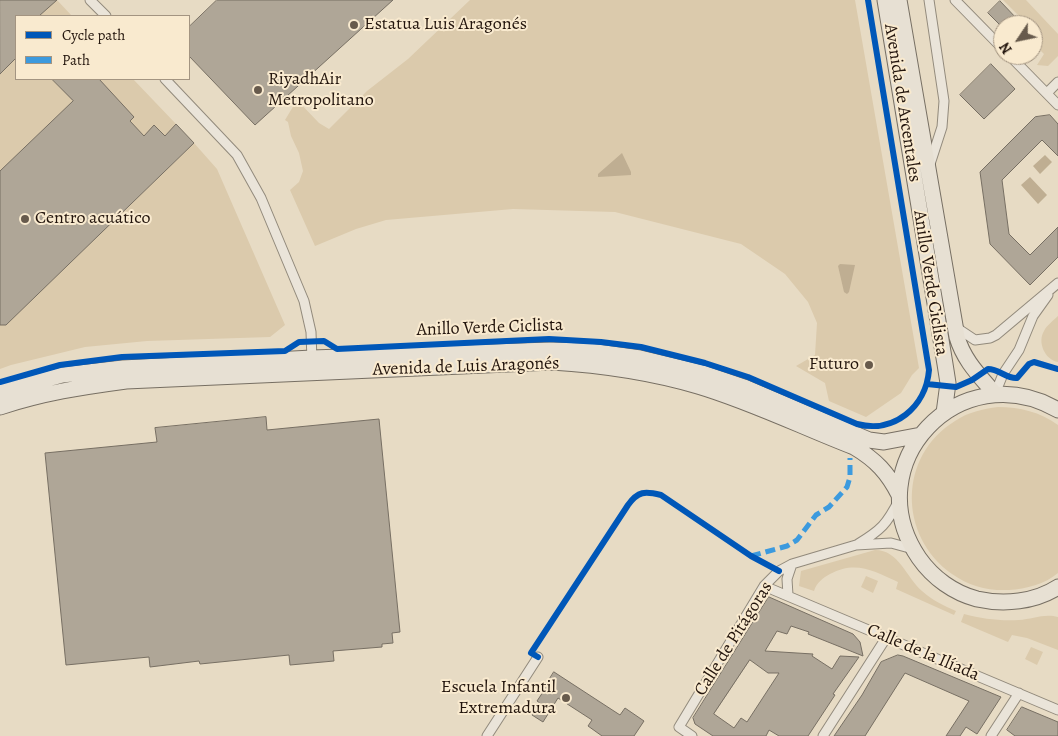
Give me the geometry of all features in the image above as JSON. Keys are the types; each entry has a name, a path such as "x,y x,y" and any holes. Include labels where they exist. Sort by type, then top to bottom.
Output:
{"main road":[{"name":"Avenida de Arcentales","path":"885,0 948,383 944,413"},
{"name":"Avenida de Arcentales","path":"899,0 954,325 964,357 996,394"},
{"name":"Avenida de Luis Aragonés","path":"0,407 32,396 126,381 550,350 590,351 640,358 702,373 744,387 869,440 884,442 921,435"},
{"name":"Avenida de Luis Aragonés","path":"0,392 62,375 124,368 552,362 590,364 638,371 700,386 854,447 878,464 892,480 900,497"},
{"path":"1058,410 1045,403 1026,397 996,394 968,400 944,413 921,435 908,457 900,482 903,524 913,549 936,578 962,594 989,601 1058,600"},
{"path":"1024,600 1040,596 1058,587"}],"street":[{"path":"90,0 105,15"},
{"path":"955,0 993,38"},
{"path":"928,171 942,127 944,101 930,2"},
{"path":"1019,65 1058,104"},
{"path":"166,80 237,155 260,198 304,301 311,332 313,366"},
{"path":"1047,93 1058,82"},
{"path":"954,325 975,340 990,338 1056,285"},
{"path":"996,394 1003,374 1019,350 1033,316 1056,285"},
{"name":"Calle de Pitágoras","path":"856,545 878,532 890,519 900,497"},
{"name":"Calle de Pitágoras","path":"692,736 679,727 764,586 779,571 792,564 856,545 891,543 913,549"},
{"path":"788,595 787,579 792,564"},
{"name":"Calle de la Ilíada","path":"764,586 1058,710"},
{"path":"823,736 886,638"},
{"path":"487,736 538,657"},
{"path":"991,736 1019,694"}],"shaded area":[{"path":"0,0 57,0 71,15 15,15 15,80 134,80 176,124 192,144 110,224 194,143 217,169 285,325 270,337 147,341 85,347 0,369"},
{"path":"470,0 855,0 919,368 912,375 901,393 866,417 829,401 825,383 796,366 815,355 817,323 808,302 785,274 741,244 615,212 513,209 386,220 356,229 315,246 290,190 299,182 303,171 299,153 291,136 288,122 285,120 297,100 319,123 329,129 367,91 408,59"},
{"path":"1003,0 1026,0 1040,15 1018,15"},
{"path":"1043,18 1058,34 1058,56 1048,66 1037,65 1043,65"},
{"path":"622,153 631,175 598,177 598,174"},
{"path":"1045,155 1052,162 1040,174 1033,166"},
{"path":"1030,177 1047,195 1038,204 1021,185"},
{"path":"840,264 855,265 847,294 844,292 838,266"},
{"path":"1058,316 1058,362 1049,358 1041,340 1045,329"},
{"path":"998,407 1030,411 1058,425 1058,573 1035,585 1009,590 986,589 972,585 952,574 934,558 922,539 914,518 912,496 915,475 923,454 936,436 965,415"},
{"path":"875,550 890,554 902,565 922,591 956,611 954,615 896,589 898,582 873,571 857,567 839,570 830,574 820,581 814,591 799,586 801,571"},
{"path":"866,576 878,581 873,593 861,587"},
{"path":"964,614 1005,620 1043,616 1058,617 1058,650 1027,638 1012,635 1008,642 961,622"},
{"path":"1031,647 1043,652 1037,665 1025,659"}],"building":[{"path":"0,0 57,0 40,15 15,15 15,59 0,74"},
{"name":"RiyadhAir Metropolitano","path":"217,0 393,0 255,125 190,57 190,26"},
{"path":"1000,1 1013,15 993,15 993,18 988,13"},
{"path":"991,64 1015,89 984,119 960,95"},
{"path":"53,80 100,80 134,117 130,121 144,136 154,125 165,136 176,124 194,143 6,325 0,325 0,171 73,101"},
{"path":"1050,115 1058,124 1058,156 1042,140 1002,180 1009,234 1030,255 1058,227 1058,257 1030,285 990,244 980,172 1035,117"},
{"path":"266,417 267,430 379,419 400,632 392,633 393,643 382,644 382,647 333,651 334,661 290,665 289,655 200,664 199,661 150,667 149,657 66,665 45,453 157,442 155,428"},
{"path":"769,597 853,634 860,642 863,656 791,626 787,634 777,631 765,651 813,654 812,656 832,669 840,656 859,657 833,694 835,695 808,736 779,736 769,730 766,736 713,736 695,724 693,718","holes":["750,660 768,673 779,673 747,722 741,718 734,728 714,714"]},
{"path":"898,655 1001,697 977,734 966,727 960,736 946,736 969,701 905,673 865,736 834,736 862,695 881,662"},
{"path":"554,672 620,715 625,708 644,721 634,736 602,736 588,726 592,720 558,698 543,722 532,715 540,703 537,701"},
{"path":"1022,707 1058,722 1058,736 1015,736 1007,730"}],"marked path":[{"path":"751,556 787,546 797,540 816,515 829,507 847,487 850,477 850,458"}],"cycle path":[{"name":"Anillo Verde Ciclista","path":"0,382 60,365 122,357 285,351 299,342 324,341 337,349 549,339 601,342 641,347 705,363 748,377 857,424 871,426 895,421 906,415 915,406 927,383 929,370 868,0"},
{"path":"927,384 956,387 972,380 988,369 1017,378 1029,364 1034,362 1058,369"},
{"path":"538,657 531,653 628,505 635,497 642,493 661,495 751,556 779,571"}],"place":[{"name":"Estatua Luis Aragonés","path":"354,25"},
{"name":"RiyadhAir Metropolitano","path":"258,90"},
{"name":"Centro acuático","path":"25,219"},
{"name":"Futuro","path":"869,365"},
{"name":"Escuela Infantil Extremadura","path":"566,698"}]}
